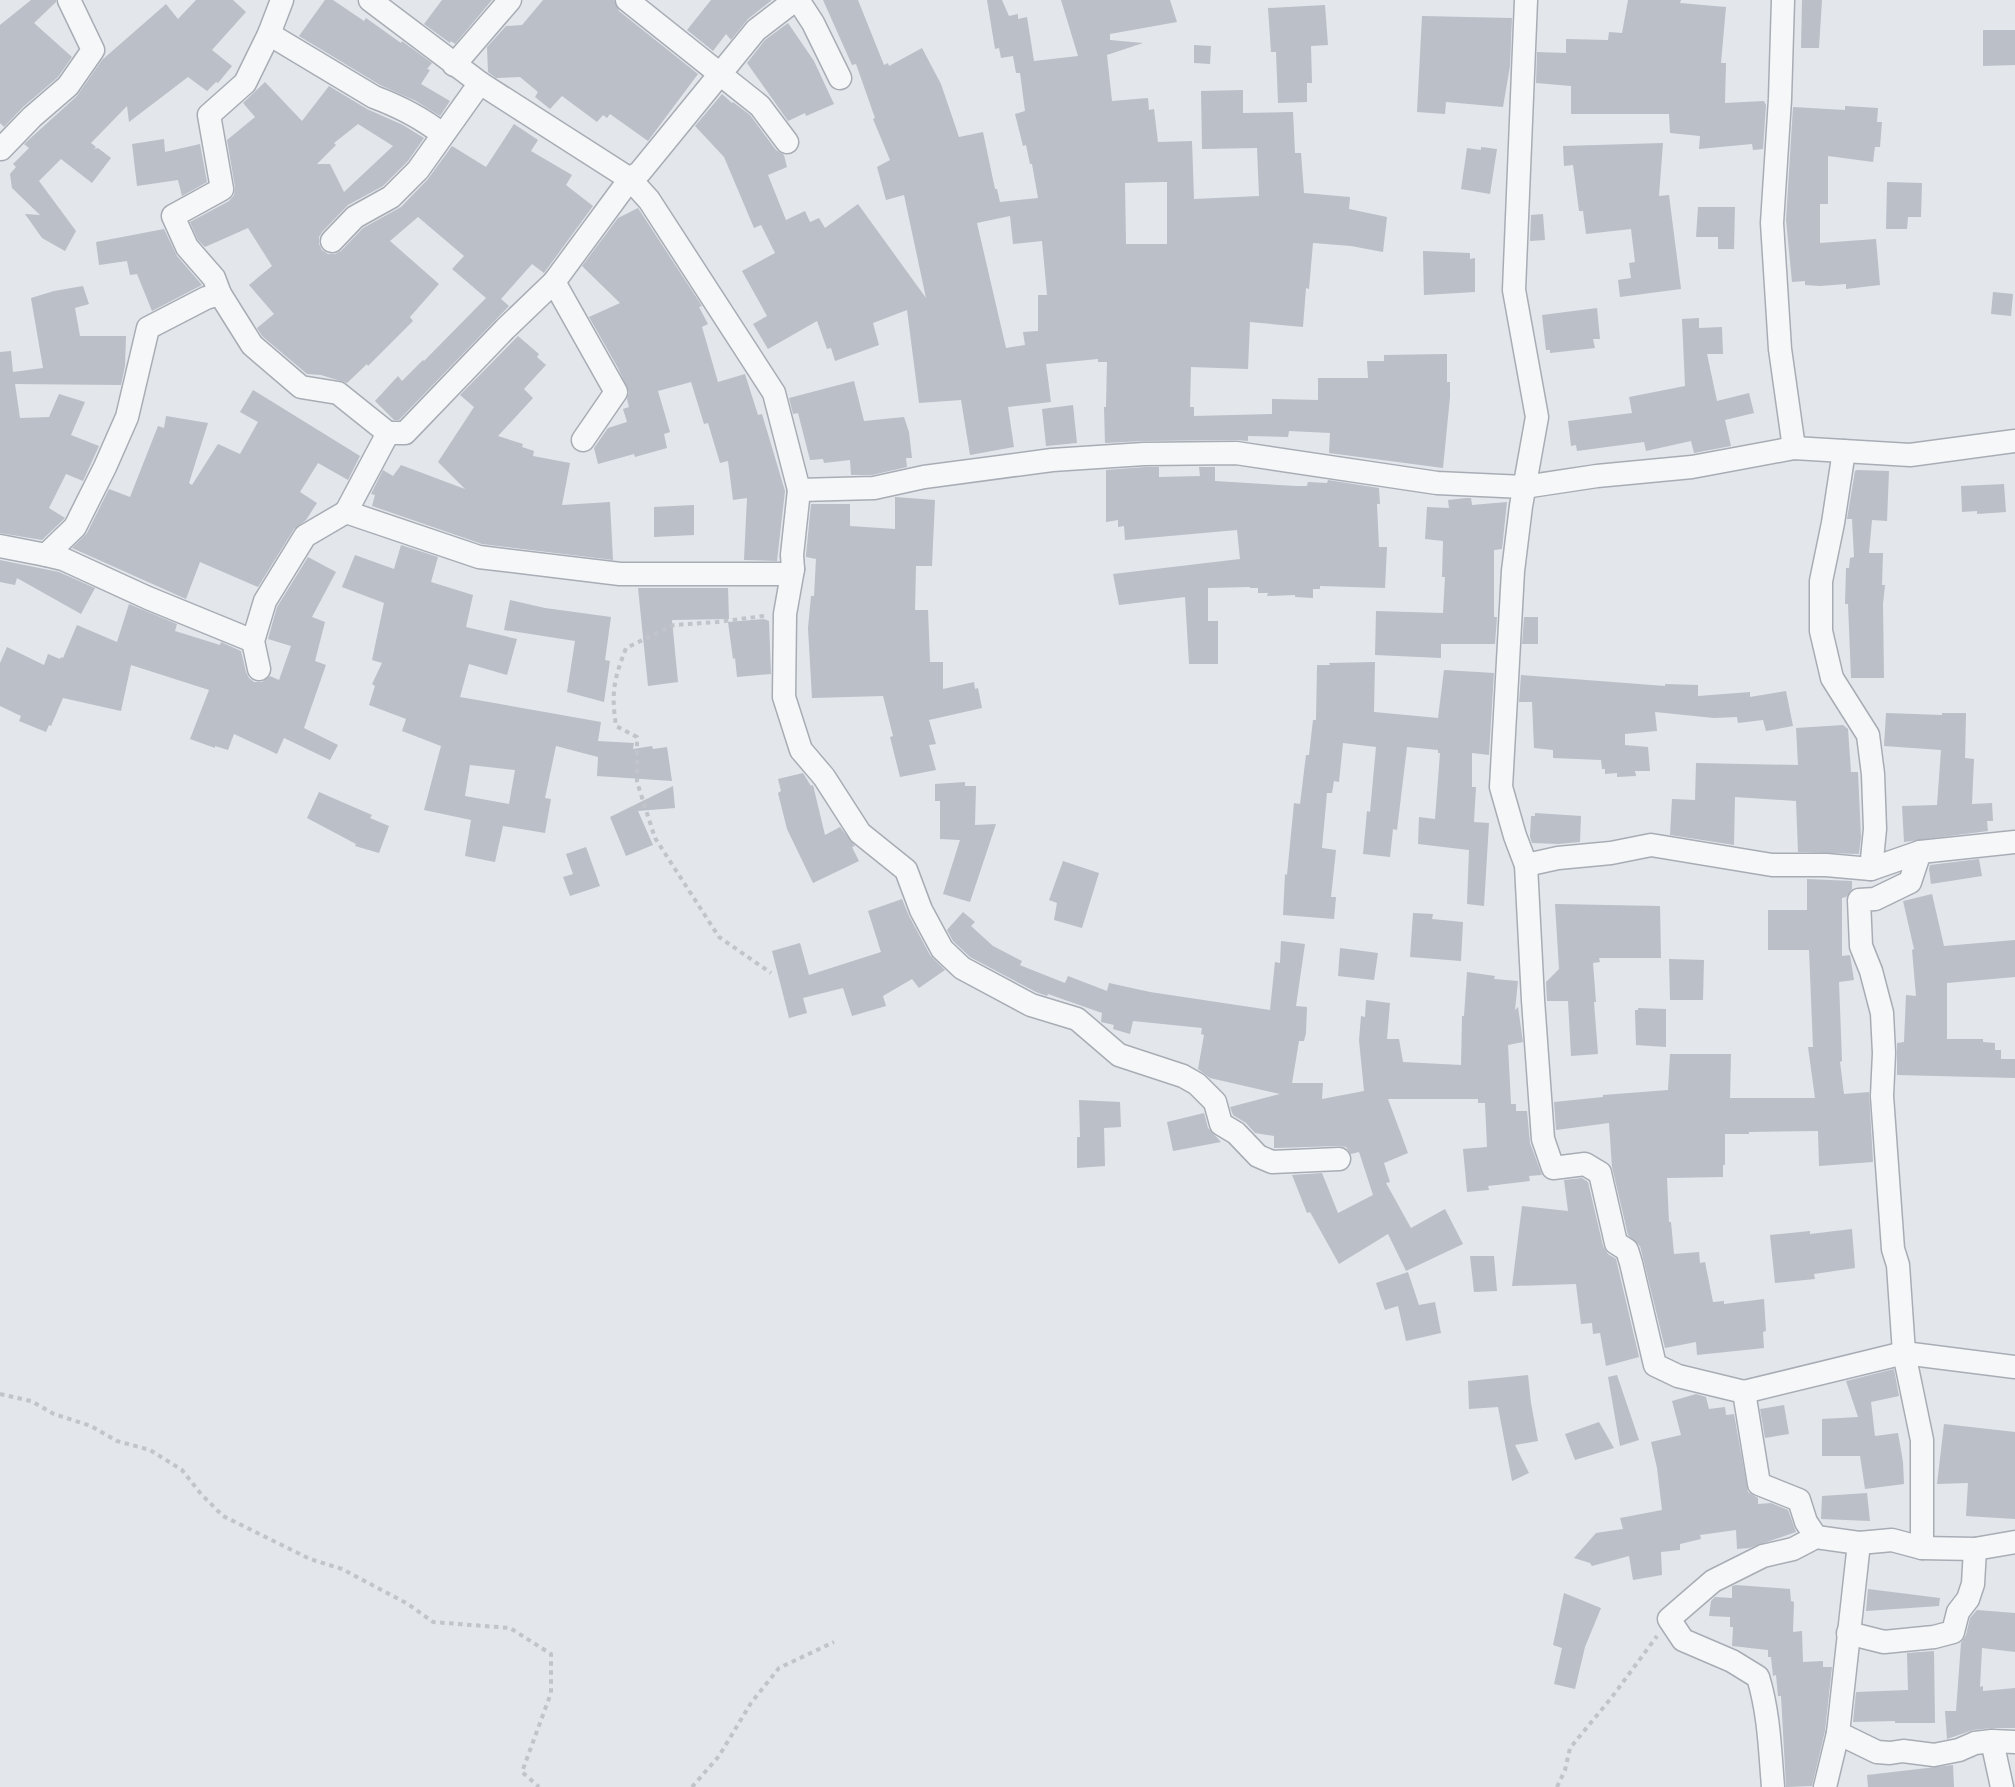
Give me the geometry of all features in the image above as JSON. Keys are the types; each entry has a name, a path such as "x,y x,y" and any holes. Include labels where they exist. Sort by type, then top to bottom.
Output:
{"street":[{"path":"1,149 32,117 68,86 93,50 69,0"},
{"path":"282,0 269,34 245,83 209,115 222,189 173,216 187,247 214,278 220,294 252,345 301,387 338,393 388,433 405,434 505,329 554,282 630,179 640,172 756,30 796,0 813,23 840,78"},
{"path":"370,0 480,83 630,179 649,200 774,393 799,490 792,555 793,570 786,614 784,697 801,750 824,777 860,833 906,870 921,910 942,949 962,968 1000,989 1032,1005 1077,1019 1119,1055 1183,1076 1197,1084 1215,1102 1221,1124 1236,1133 1258,1155 1272,1162 1339,1159"},
{"path":"454,65 510,0"},
{"path":"627,0 760,106 787,142"},
{"path":"1526,0 1514,290 1537,417 1524,488 1513,571 1501,786 1526,865 1543,1139 1553,1168 1585,1164 1600,1173 1616,1243 1626,1250 1632,1263 1655,1365 1678,1376 1744,1392 1904,1353 2015,1367"},
{"path":"1783,0 1780,99 1772,222 1780,349 1794,448"},
{"path":"269,34 374,98 390,103 442,134"},
{"path":"332,241 355,217 391,197 418,170 480,83"},
{"path":"554,282 616,392 583,440"},
{"path":"46,555 75,527 105,467 127,417 148,328 206,298 220,294"},
{"path":"259,669 253,640 265,601 305,536 346,512 388,433"},
{"path":"799,490 874,488 924,477 1052,460 1144,454 1236,453 1437,483 1524,488 1597,476 1692,467 1794,448 1910,456 2015,441"},
{"path":"1844,451 1821,581 1821,631 1832,678 1868,735 1873,774 1875,829 1871,869"},
{"path":"346,512 479,557 620,574 787,574 793,570"},
{"path":"0,546 63,559 148,598 253,640"},
{"path":"1526,865 1558,858 1611,853 1651,845 1772,865 1826,865 1871,869 1920,852 2015,842"},
{"path":"1920,852 1910,882 1875,899 1859,900 1861,946 1871,971 1882,1013 1884,1053 1882,1096 1893,1249 1898,1265 1904,1353 1922,1440 1922,1548"},
{"path":"1744,1392 1759,1484 1798,1500 1806,1522 1816,1537"},
{"path":"1773,1787 1766,1709 1758,1677 1732,1661 1683,1640 1669,1619 1713,1581 1763,1557 1793,1549 1816,1537 1859,1543 1892,1540 1922,1548 1975,1549 2015,1542"},
{"path":"1825,1787 1838,1733 1859,1543"},
{"path":"1848,1633 1884,1642 1934,1637 1953,1632 1958,1612 1968,1599 1973,1584 1975,1549"},
{"path":"1838,1733 1877,1752 1890,1753 1903,1751 1934,1755 1959,1750 1975,1743 2015,1742"},
{"path":"1992,1741 2002,1787"}],"path":[{"path":"771,973 719,937 655,838 637,782 637,737 616,726 613,702 614,679 626,648 674,625 786,614"},
{"path":"0,1394 31,1401 54,1414 91,1426 117,1441 150,1450 182,1470 223,1516 310,1559 342,1569 408,1604 433,1622 510,1628 551,1654 550,1693 522,1772 538,1787"},
{"path":"1557,1787 1565,1770 1570,1748 1612,1697 1669,1619"},
{"path":"692,1787 719,1756 751,1703 779,1668 834,1642"}],"building":[{"path":"31,0 56,0 34,23 72,57 58,77 4,127 0,123 0,25"},
{"path":"196,0 233,0 246,12 212,50 232,66 218,83 216,82 207,91 188,77 129,122 127,106 91,143 96,147 94,149 98,148 111,158 92,183 61,159 39,181 76,231 65,251 42,238 25,214 40,215 12,188 10,174 16,167 13,164 29,148 24,144 77,96 102,60 166,4 178,19"},
{"path":"325,0 333,0 364,21 366,18 432,63 421,84 450,101 440,116 416,101 380,85 299,36"},
{"path":"442,0 492,0 455,44 451,41 450,43 424,24"},
{"path":"543,0 614,0 619,11 698,74 648,141 610,114 607,118 603,115 597,122 562,96 550,109 535,97 538,92 520,77 496,78 488,72 487,47 506,26 522,25"},
{"path":"711,0 772,0 748,19 731,40 726,34 713,51 687,30"},
{"path":"823,0 858,0 884,65 888,63 889,66 922,48 941,84 959,137 983,132 1000,202 1038,198 1032,164 1030,164 1026,145 1023,146 1015,114 1025,111 1020,73 1016,73 1013,56 1001,58 999,48 995,49 987,0 1002,0 1009,16 1018,14 1018,19 1027,17 1034,61 1078,56 1061,0 1170,0 1177,22 1110,34 1110,40 1143,43 1107,55 1112,101 1148,98 1149,110 1154,109 1158,142 1192,141 1194,199 1259,196 1257,148 1202,149 1201,91 1243,90 1243,113 1293,112 1295,153 1301,153 1304,193 1350,197 1349,209 1387,217 1383,252 1351,246 1313,243 1303,327 1250,322 1248,369 1191,367 1190,407 1194,407 1194,416 1272,414 1272,399 1318,400 1318,378 1368,378 1367,361 1384,361 1384,355 1447,354 1447,382 1450,382 1450,397 1443,468 1329,453 1330,433 1289,431 1288,437 1248,436 1248,441 1105,443 1104,407 1106,407 1107,362 1098,362 1098,359 1046,364 1051,402 1008,407 1014,447 970,455 961,400 919,403 907,310 873,323 879,345 835,361 831,348 827,349 817,321 768,349 753,324 767,316 742,271 775,253 761,225 754,228 724,157 695,126 722,94 750,115 776,150 784,155 787,167 768,175 786,220 805,211 810,222 819,218 825,228 858,204 926,298 904,195 886,200 877,167 890,160 873,119 875,118 856,64 852,65","holes":["1167,182 1167,244 1126,244 1125,183","1010,216 1013,244 1042,241 1047,295 1038,295 1038,331 1023,332 1025,345 1006,348 977,223"]},
{"path":"1628,0 1681,0 1680,3 1726,7 1721,63 1726,63 1725,103 1764,101 1766,105 1763,149 1753,150 1752,144 1699,149 1700,136 1670,133 1669,114 1571,114 1571,86 1536,83 1537,52 1566,53 1566,39 1608,40 1609,32 1622,33"},
{"path":"1802,0 1822,0 1819,48 1801,48"},
{"path":"1325,5 1328,45 1311,46 1312,83 1307,83 1307,102 1278,103 1276,52 1271,52 1268,8"},
{"path":"1422,16 1512,18 1510,66 1503,107 1446,102 1445,114 1417,112"},
{"path":"788,23 814,61 834,104 788,121 747,63 765,40"},
{"path":"1983,30 2015,30 2015,65 1983,66"},
{"path":"1194,45 1211,46 1210,64 1194,63"},
{"path":"265,82 302,121 329,86 367,109 403,125 424,138 408,161 383,186 348,205 322,232 319,244 328,254 341,251 363,228 401,207 428,179 452,146 486,167 514,124 538,140 531,151 572,175 566,185 593,206 544,273 532,264 501,299 509,306 399,420 394,420 375,401 398,376 402,381 424,361 486,298 452,269 464,256 418,217 390,241 439,284 410,317 413,321 368,366 367,364 347,383 321,375 307,374 262,336 257,328 274,314 249,285 272,266 248,228 205,247 198,240 190,222 229,201 234,195 235,187 227,140 255,117 243,103","holes":["358,124 393,146 344,192 330,164 317,164 336,145 334,143"]},
{"path":"1845,106 1878,108 1877,122 1882,122 1880,147 1875,147 1873,162 1828,156 1828,204 1820,204 1820,243 1876,239 1880,285 1846,289 1846,284 1820,286 1805,285 1805,281 1792,282 1786,220 1793,107 1845,110"},
{"path":"164,139 165,152 200,144 207,182 182,196 178,180 137,186 132,144"},
{"path":"1663,143 1659,196 1669,195 1681,289 1620,297 1618,280 1631,278 1629,263 1635,262 1631,229 1586,234 1583,211 1579,211 1573,165 1564,166 1563,146"},
{"path":"1481,147 1497,149 1490,194 1461,189 1467,148 1481,150"},
{"path":"1887,182 1922,183 1921,217 1908,217 1907,229 1886,229"},
{"path":"1698,207 1735,207 1734,249 1718,249 1718,237 1696,237"},
{"path":"638,208 702,306 699,307 708,324 702,327 718,382 745,374 758,415 762,414 785,491 777,561 744,560 747,498 733,500 728,461 720,463 708,423 704,424 691,382 658,391 670,432 664,434 667,448 598,464 594,448 608,428 627,422 623,409 629,407 627,399 629,392 589,317 620,303 582,266 618,218"},
{"path":"1543,214 1545,240 1530,241 1531,215"},
{"path":"164,229 177,256 202,285 152,311 137,274 130,275 127,261 99,265 96,242"},
{"path":"1423,251 1470,253 1470,259 1475,258 1475,292 1424,295"},
{"path":"83,286 89,304 75,308 80,336 126,336 125,366 121,385 15,384 20,418 49,417 59,394 85,402 71,435 99,446 83,481 66,474 49,508 65,518 42,540 0,533 0,352 11,351 13,372 43,368 31,298"},
{"path":"1993,292 2013,294 2011,316 1991,314"},
{"path":"1597,308 1600,339 1593,339 1595,348 1550,353 1550,350 1546,350 1542,315"},
{"path":"1699,318 1699,328 1722,327 1723,354 1707,354 1717,401 1749,393 1754,413 1725,420 1731,446 1694,453 1691,441 1646,451 1644,442 1577,451 1576,445 1571,446 1568,421 1632,413 1629,397 1685,386 1682,319"},
{"path":"518,336 539,354 537,357 546,365 524,389 533,398 498,436 523,444 522,447 534,451 533,456 570,463 562,505 610,502 613,560 482,544 372,506 375,495 371,494 383,470 393,476 401,465 465,489 438,462 474,407 460,395"},
{"path":"854,381 864,421 904,417 909,432 912,458 906,458 907,467 872,475 851,475 850,460 824,463 823,459 810,460 798,413 793,414 789,398"},
{"path":"253,390 360,456 348,480 318,463 300,492 317,503 306,520 294,529 258,587 200,562 186,599 72,548 87,533 109,489 130,497 158,426 164,428 166,416 208,423 189,483 192,485 218,444 240,454 258,422 240,412"},
{"path":"1073,405 1077,443 1046,446 1042,409"},
{"path":"1159,467 1159,477 1200,476 1199,467 1215,467 1215,481 1307,486 1308,482 1327,483 1328,480 1379,488 1380,504 1377,504 1379,547 1387,547 1385,588 1320,586 1320,589 1313,589 1313,598 1295,597 1295,595 1267,596 1268,593 1258,593 1258,588 1250,587 1208,588 1208,621 1218,621 1218,664 1189,664 1185,597 1119,605 1113,574 1240,559 1237,530 1125,540 1124,526 1118,527 1118,520 1106,522 1106,470"},
{"path":"1857,470 1889,471 1887,521 1872,520 1869,553 1883,553 1884,678 1851,678 1848,604 1845,604 1846,568 1849,568 1850,558 1854,557 1852,519 1847,519"},
{"path":"2004,484 2006,512 1977,514 1977,511 1962,512 1961,486"},
{"path":"895,497 935,500 932,566 916,566 915,610 928,610 930,662 943,662 943,689 974,682 975,689 978,688 982,708 929,720 936,744 929,745 936,770 900,777 883,696 812,698 808,628 811,596 814,596 816,559 806,557 811,504 850,504 850,526 895,529"},
{"path":"1471,498 1472,505 1507,502 1502,549 1494,550 1494,617 1497,617 1495,644 1441,644 1441,658 1375,655 1376,611 1443,613 1445,577 1442,577 1443,541 1425,539 1427,507 1449,508 1448,500"},
{"path":"694,505 694,535 654,537 654,507"},
{"path":"401,545 438,557 431,582 473,595 466,627 517,639 507,675 469,664 460,697 601,722 598,741 634,743 633,749 652,746 653,749 667,747 672,781 597,776 598,757 556,746 545,798 551,799 545,833 503,826 495,862 465,856 471,820 424,810 441,746 402,731 406,719 369,705 375,686 372,684 382,663 372,660 384,603 342,587 355,555 394,569","holes":["470,765 515,770 509,804 465,796"]},
{"path":"308,557 336,572 312,617 325,622 315,661 326,665 304,728 338,745 330,760 284,738 277,754 234,734 228,750 190,739 209,690 131,665 121,711 63,698 46,732 19,721 21,716 0,706 0,663 7,647 44,665 48,654 63,658 77,625 117,642 129,604 177,624 175,631 220,645 221,642 241,651 246,672 254,682 262,682 270,676 279,680 291,646 268,639 277,607"},
{"path":"0,560 59,572 95,588 81,614 17,578 15,585 0,582"},
{"path":"638,588 728,588 729,619 672,620 678,682 648,686"},
{"path":"510,600 545,608 611,617 605,660 610,661 604,702 567,692 575,641 504,630"},
{"path":"1524,617 1538,617 1538,644 1522,644"},
{"path":"764,619 769,621 771,674 737,677 728,622"},
{"path":"1375,662 1374,712 1438,718 1444,670 1494,673 1489,755 1472,753 1472,787 1476,787 1474,822 1489,823 1484,906 1467,904 1469,850 1418,844 1419,817 1435,819 1440,753 1438,750 1407,747 1397,830 1393,829 1390,857 1363,854 1367,811 1370,812 1376,747 1343,743 1339,782 1334,781 1332,793 1327,793 1322,848 1336,850 1331,897 1336,897 1334,919 1283,915 1285,874 1287,875 1294,803 1300,804 1306,755 1309,755 1313,720 1316,720 1317,665"},
{"path":"1521,675 1665,686 1665,684 1698,685 1698,696 1750,692 1750,697 1786,691 1793,726 1766,731 1763,720 1738,723 1737,717 1714,718 1655,712 1657,731 1625,734 1625,745 1648,747 1650,771 1635,771 1636,776 1617,777 1617,773 1605,774 1601,760 1553,758 1553,750 1534,748 1532,702 1519,702"},
{"path":"1886,713 1942,715 1942,713 1966,713 1965,758 1974,759 1972,804 1992,803 1993,821 1987,821 1988,831 1904,842 1902,806 1937,805 1941,750 1884,746"},
{"path":"1843,725 1848,729 1851,772 1858,772 1861,837 1859,854 1798,852 1796,801 1735,797 1734,845 1670,835 1672,799 1695,800 1696,763 1798,765 1796,728"},
{"path":"803,773 811,786 813,785 825,835 840,827 855,846 852,847 859,861 813,883 787,829 778,793 781,791 778,779"},
{"path":"965,782 965,786 976,786 975,825 996,824 970,902 943,894 960,840 940,839 940,801 935,801 935,784"},
{"path":"673,786 675,808 638,811 653,845 626,856 610,817"},
{"path":"319,792 372,815 370,818 389,826 379,853 355,846 356,844 307,818"},
{"path":"1535,813 1581,816 1580,842 1532,843 1531,816 1535,816"},
{"path":"586,847 600,886 570,896 563,877 573,874 566,854"},
{"path":"1979,859 1982,876 1931,884 1930,865"},
{"path":"1063,861 1099,873 1082,928 1054,920 1057,903 1049,900"},
{"path":"1807,879 1852,881 1852,889 1846,897 1842,898 1842,956 1850,955 1854,980 1839,982 1842,1061 1840,1062 1844,1094 1869,1092 1873,1162 1819,1166 1818,1131 1749,1132 1749,1134 1725,1134 1723,1177 1667,1178 1669,1222 1671,1222 1674,1254 1699,1252 1700,1263 1705,1262 1713,1302 1724,1301 1724,1304 1764,1299 1766,1331 1763,1332 1764,1348 1697,1355 1696,1342 1665,1348 1640,1246 1628,1235 1612,1167 1609,1123 1556,1130 1554,1102 1603,1097 1603,1095 1668,1090 1670,1054 1731,1054 1730,1098 1815,1098 1808,1047 1813,1047 1809,950 1768,950 1768,910 1807,910"},
{"path":"1932,894 1944,946 2015,940 2015,977 1947,983 1947,1039 1983,1039 1983,1042 1995,1043 1995,1050 2001,1050 2001,1059 2015,1059 2015,1078 1897,1075 1897,1043 1904,1042 1906,995 1916,996 1912,950 1914,949 1903,901"},
{"path":"902,899 930,955 945,970 919,988 912,979 883,996 886,1006 852,1016 843,988 803,998 807,1013 789,1018 772,951 800,943 809,975 881,952 868,911"},
{"path":"1555,904 1660,906 1661,958 1599,958 1600,962 1593,963 1598,1054 1571,1056 1568,1001 1547,1001 1546,982 1559,969"},
{"path":"963,912 975,922 971,926 993,946 1022,961 1020,965 1065,983 1068,976 1107,991 1109,983 1150,992 1270,1010 1275,962 1280,963 1281,941 1305,944 1296,1006 1307,1007 1306,1033 1304,1041 1299,1041 1292,1083 1323,1083 1322,1099 1364,1091 1359,1040 1361,1016 1365,1017 1366,1000 1390,1003 1387,1039 1399,1039 1403,1062 1461,1065 1462,1016 1464,1016 1467,972 1495,976 1494,979 1518,981 1515,1010 1518,1007 1523,1042 1508,1045 1511,1104 1516,1104 1516,1111 1527,1111 1530,1143 1542,1175 1529,1176 1530,1181 1488,1186 1489,1190 1467,1192 1463,1149 1487,1147 1485,1103 1478,1103 1478,1099 1388,1099 1408,1153 1384,1163 1390,1182 1386,1183 1411,1228 1445,1209 1463,1244 1406,1271 1388,1234 1339,1264 1310,1212 1307,1213 1292,1175 1322,1173 1338,1213 1373,1195 1359,1152 1351,1154 1346,1147 1338,1146 1274,1148 1274,1136 1255,1133 1246,1123 1233,1115 1230,1107 1280,1094 1210,1078 1198,1069 1204,1035 1201,1034 1202,1028 1133,1021 1130,1034 1113,1029 1114,1025 1101,1022 1102,1013 1036,992 970,957 953,941 947,930"},
{"path":"1413,913 1433,914 1432,919 1463,922 1461,961 1410,957"},
{"path":"1340,948 1378,953 1374,980 1338,976"},
{"path":"1669,959 1704,960 1703,1000 1670,1000"},
{"path":"1638,1008 1666,1009 1666,1047 1636,1045 1635,1010"},
{"path":"1079,1100 1120,1102 1121,1127 1104,1128 1105,1166 1077,1168 1077,1137 1080,1137"},
{"path":"1204,1113 1208,1128 1221,1142 1173,1151 1167,1122"},
{"path":"1582,1178 1588,1182 1603,1246 1608,1254 1616,1259 1639,1357 1606,1366 1600,1333 1593,1334 1592,1323 1581,1324 1576,1284 1512,1286 1522,1206 1568,1211 1564,1180"},
{"path":"1852,1229 1855,1268 1814,1274 1815,1279 1775,1283 1770,1235 1810,1231 1810,1234"},
{"path":"1470,1256 1494,1256 1497,1291 1474,1292"},
{"path":"1408,1272 1419,1305 1435,1302 1441,1333 1406,1341 1398,1306 1385,1310 1376,1283"},
{"path":"1894,1369 1899,1396 1871,1402 1875,1436 1898,1433 1904,1484 1865,1489 1860,1456 1822,1456 1822,1419 1858,1417 1846,1381"},
{"path":"1528,1375 1538,1441 1515,1445 1529,1473 1512,1481 1498,1407 1469,1409 1468,1381"},
{"path":"1617,1375 1639,1440 1620,1446 1608,1377"},
{"path":"1696,1394 1706,1397 1709,1409 1725,1407 1726,1415 1734,1414 1748,1492 1758,1498 1758,1504 1771,1503 1788,1510 1796,1532 1749,1548 1737,1549 1736,1530 1700,1535 1701,1539 1680,1544 1680,1550 1661,1552 1662,1575 1633,1580 1629,1556 1592,1566 1590,1563 1574,1558 1596,1533 1623,1529 1620,1518 1662,1510 1651,1442 1681,1435 1672,1401"},
{"path":"1784,1405 1789,1434 1765,1438 1760,1409"},
{"path":"1599,1422 1614,1448 1575,1460 1565,1434"},
{"path":"1944,1424 2015,1432 2015,1519 1966,1516 1968,1483 1937,1484"},
{"path":"1867,1493 1870,1521 1821,1519 1822,1496"},
{"path":"1732,1586 1790,1589 1791,1601 1794,1602 1793,1632 1802,1631 1803,1662 1823,1661 1823,1667 1832,1667 1825,1731 1812,1786 1786,1787 1781,1696 1778,1696 1776,1675 1773,1676 1768,1650 1732,1646 1733,1627 1730,1627 1730,1617 1709,1616 1711,1601 1715,1597 1732,1598"},
{"path":"1868,1589 1940,1598 1939,1606 1866,1611"},
{"path":"1564,1593 1601,1608 1585,1647 1575,1689 1554,1684 1562,1648 1553,1645"},
{"path":"1977,1610 2015,1613 2015,1652 1982,1648 1980,1687 1983,1686 1983,1691 2015,1688 2015,1728 1973,1730 1947,1739 1945,1711 1956,1711 1961,1643 1966,1635 1970,1618"},
{"path":"1934,1651 1935,1723 1853,1722 1856,1692 1908,1690 1907,1653"},
{"path":"1953,1765 1954,1787 1868,1787 1867,1775"}]}
